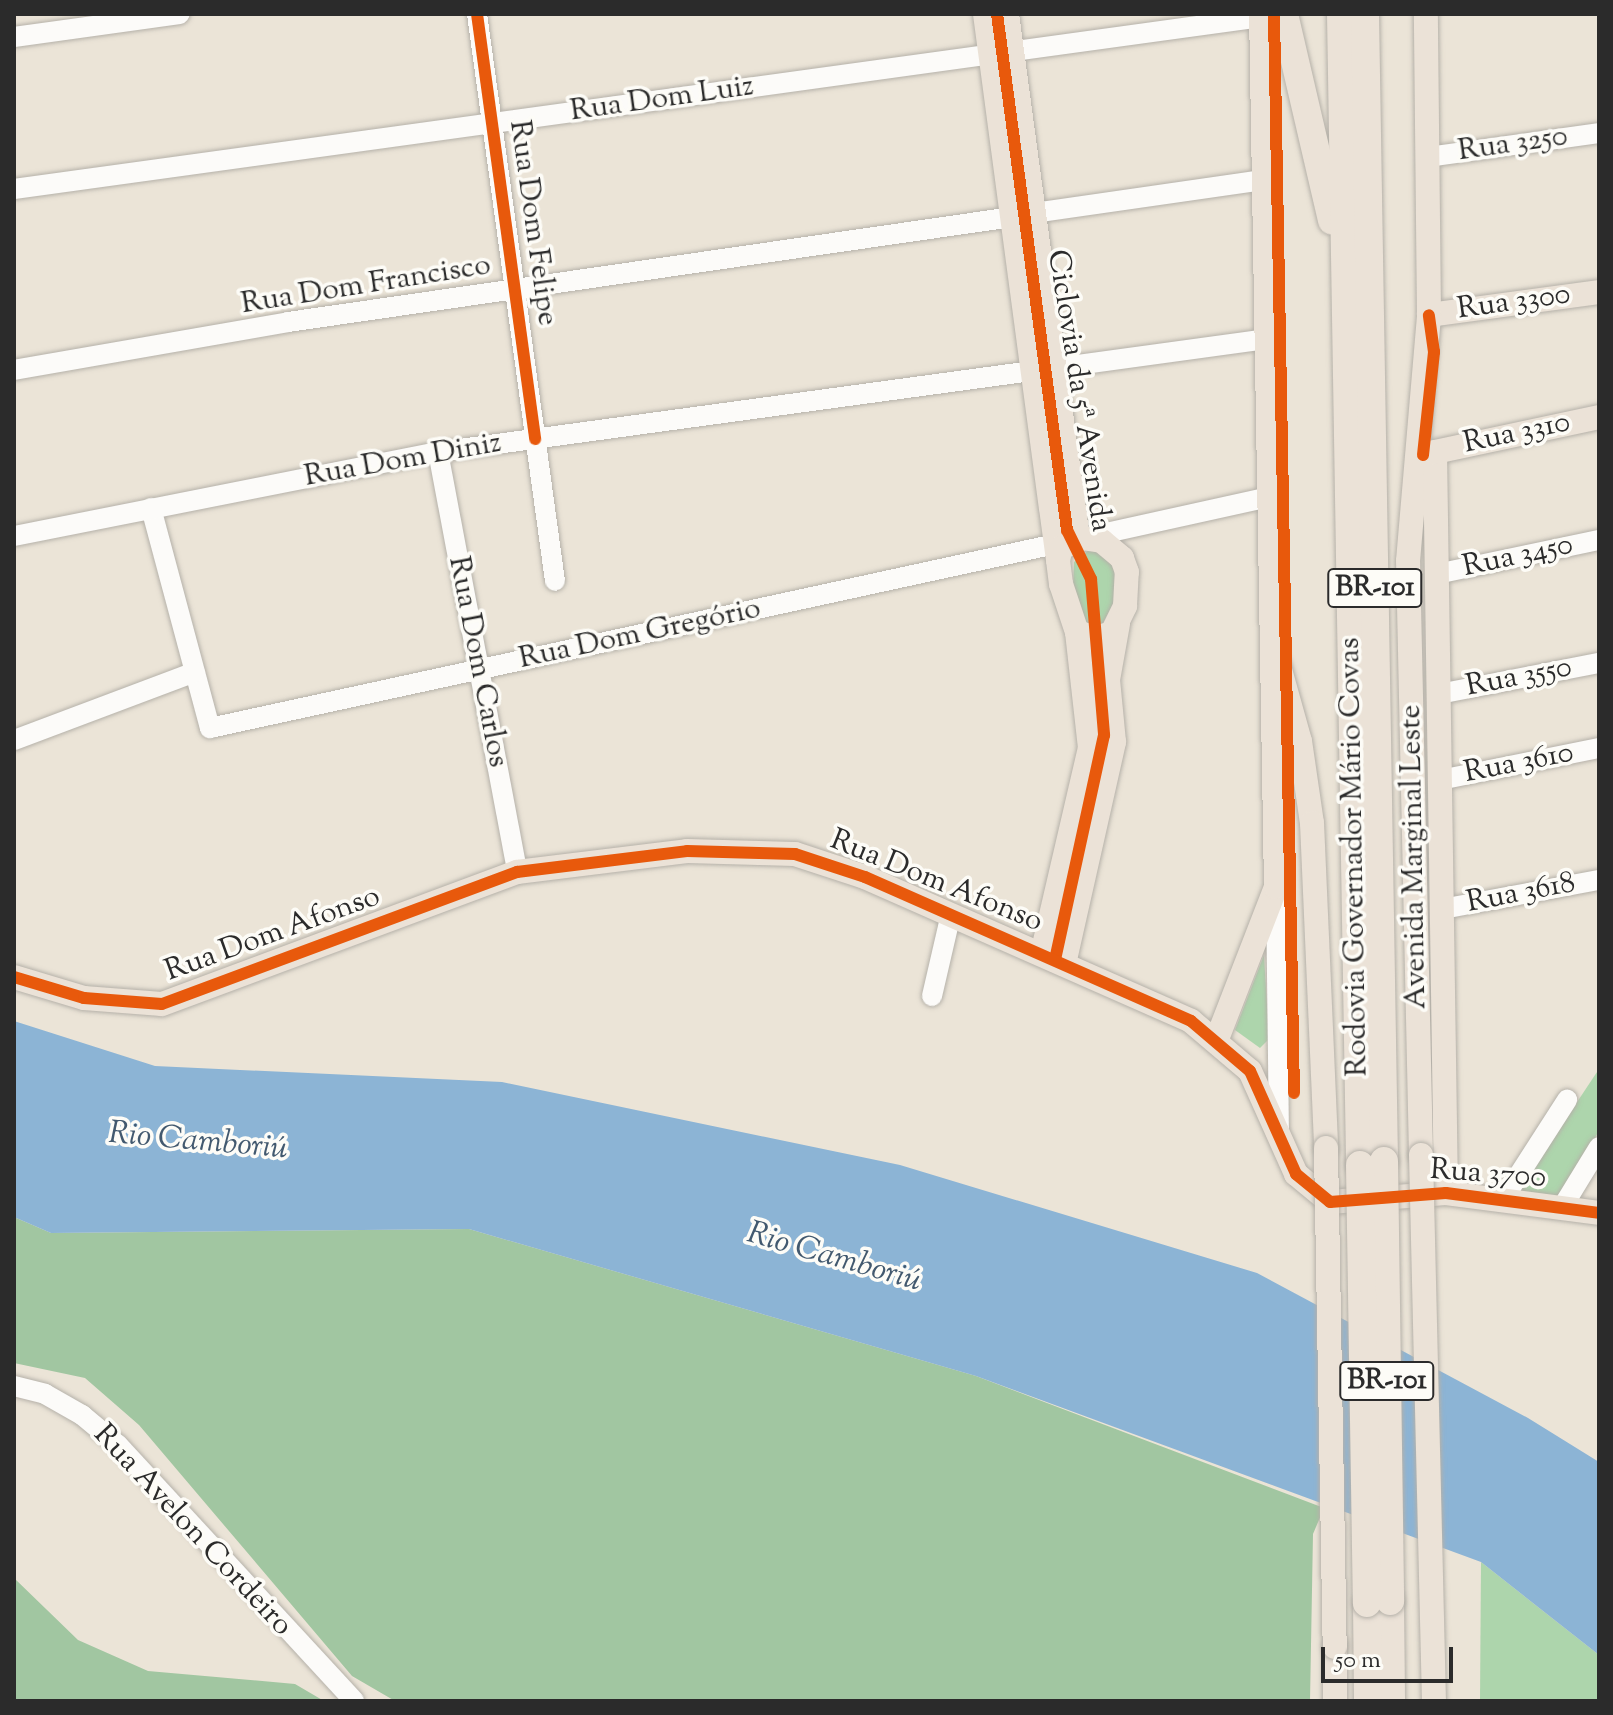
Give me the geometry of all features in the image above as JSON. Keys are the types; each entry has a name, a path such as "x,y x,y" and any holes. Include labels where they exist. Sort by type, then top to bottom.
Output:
{"highway":[{"name":"Rodovia Governador Mário Covas","path":"1341,14 1345,273 1372,1163"},
{"name":"Rodovia Governador Mário Covas","path":"1365,14 1372,1163 1378,1602 1368,1701"},
{"path":"1269,15 1345,273"},
{"name":"Rodovia Governador Mário Covas","path":"1378,1602 1391,1701"}],"main road":[{"path":"985,14 1001,53 1069,545 1090,748 1053,959"},
{"path":"1001,53 1007,14"},
{"name":"Avenida Marginal Leste","path":"1426,14 1429,315 1408,561 1434,1701"},
{"path":"1217,1039 1276,887 1264,180 1269,15"},
{"name":"Rua 3300","path":"1429,315 1599,292"},
{"name":"Rua 3310","path":"1435,452 1599,417"},
{"name":"Avenida Marginal Leste","path":"1435,452 1446,1193"},
{"path":"1053,959 1114,742 1108,680 1128,584 1122,558 1102,541 1069,545"},
{"path":"1077,632 1086,637 1105,637 1118,624"},
{"path":"1272,649 1300,741 1312,823 1326,1148 1335,1701"},
{"name":"Rua Dom Afonso","path":"14,977 84,998 162,1004 517,872 687,851 774,852 823,862 951,914 1156,1004 1217,1039 1250,1071 1296,1174 1316,1195 1330,1202 1372,1199"},
{"name":"Rua 3700","path":"1372,1199 1446,1193 1504,1198 1599,1213"}],"street":[{"path":"14,37 179,14"},
{"name":"Rua Dom Felipe","path":"477,14 555,581"},
{"name":"Rua Dom Luiz","path":"14,189 1269,15"},
{"name":"Rua 3250","path":"1428,157 1599,133"},
{"name":"Rua Dom Francisco","path":"14,370 515,289 1264,180"},
{"name":"Rua Dom Diniz","path":"14,536 438,452 1267,339"},
{"name":"Rua Dom Carlos","path":"438,452 517,872"},
{"name":"Rua Dom Gregório","path":"195,672 210,728 1069,545 1269,497"},
{"path":"14,740 195,672 151,508"},
{"name":"Rua 3450","path":"1437,574 1599,540"},
{"name":"Rua 3550","path":"1439,694 1599,663"},
{"name":"Rua 3610","path":"1440,780 1599,748"},
{"name":"Rua 3618","path":"1442,909 1599,880"},
{"path":"1276,887 1279,1133"},
{"path":"932,996 951,914"},
{"path":"1504,1198 1567,1100"},
{"path":"1563,1206 1599,1147"},
{"name":"Rua Avelon Cordeiro","path":"14,1386 45,1394 82,1415 118,1445 354,1701"}],"green space":[{"path":"1089,550 1113,556 1119,592 1101,627 1085,625 1073,591 1074,562"},
{"path":"1264,955 1269,1039 1260,1048 1235,1030"},
{"path":"1599,1069 1599,1131 1559,1197 1518,1191"},
{"path":"14,1217 51,1233 469,1229 976,1376 1324,1508 1313,1534 1310,1701 395,1701 352,1676 139,1425 85,1378 14,1363"},
{"path":"1481,1562 1599,1655 1599,1701 1480,1701"},
{"path":"14,1578 78,1640 148,1671 295,1684 324,1701 14,1701"}],"water":[{"name":"Rio Camboriú","path":"14,1021 155,1066 502,1082 900,1165 1257,1273 1528,1418 1599,1462 1599,1655 1481,1562 976,1376 469,1229 51,1233 14,1217"}],"cycle path":[{"path":"477,14 535,439"},
{"name":"Ciclovia da 5ª Avenida","path":"997,14 1067,530 1091,579 1104,735 1055,960"},
{"path":"1274,14 1294,1093"},
{"path":"1423,455 1434,352 1429,315"},
{"path":"14,977 84,998 162,1004 517,872 687,851 795,854 865,877 1191,1021 1250,1071 1296,1174 1330,1202 1446,1193 1599,1213"}]}
